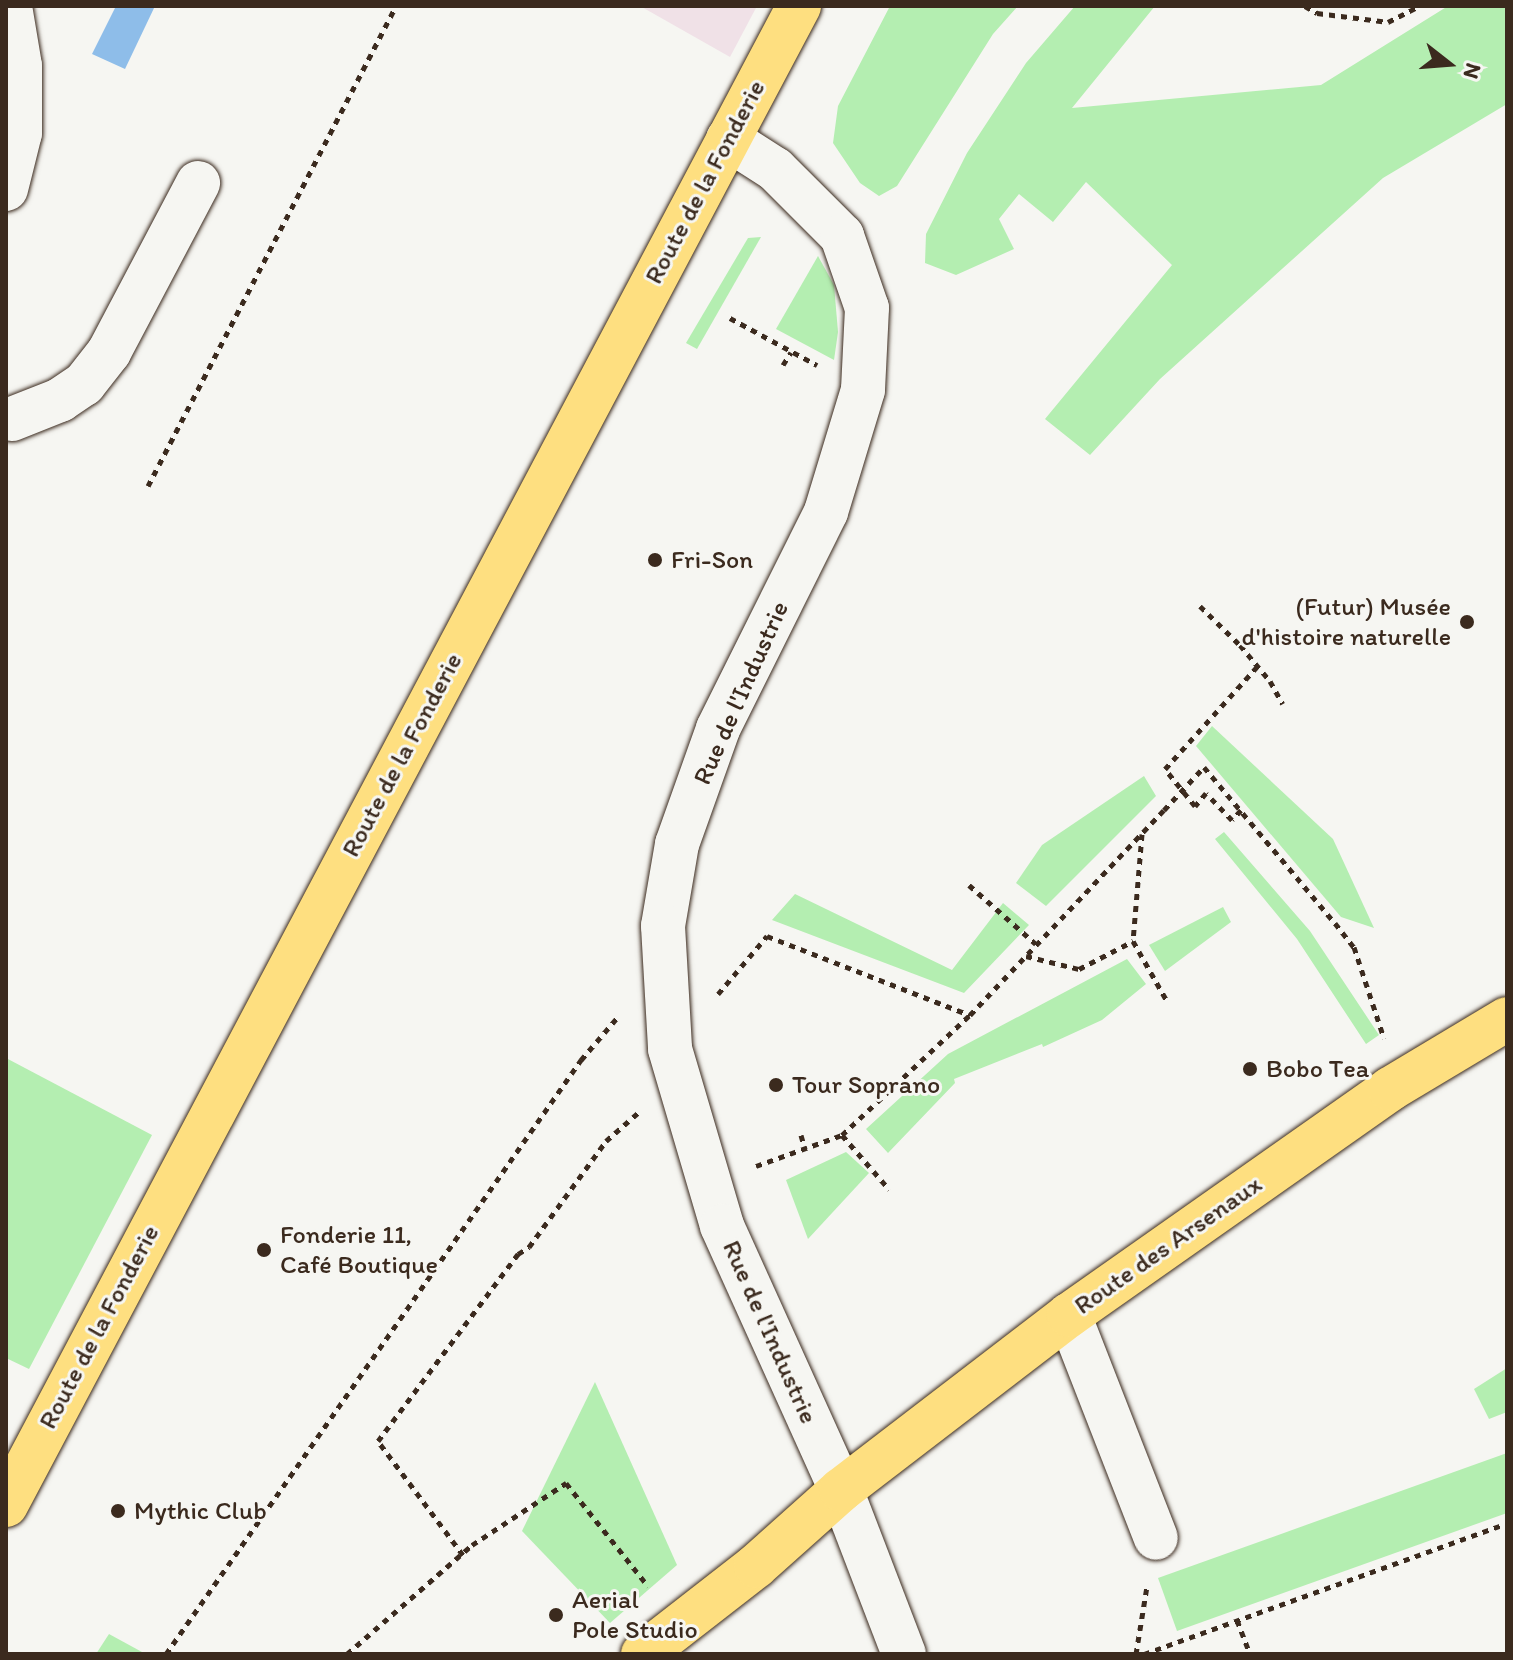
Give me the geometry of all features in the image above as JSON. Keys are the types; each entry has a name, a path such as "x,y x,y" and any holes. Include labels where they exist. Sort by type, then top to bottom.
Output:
{"main road":[{"name":"Route de la Fonderie","path":"6,1505 799,6"},
{"name":"Route des Arsenaux","path":"643,1654 756,1566 841,1490 1069,1315 1406,1080 1507,1019"}],"street":[{"path":"6,189 20,133 20,66 10,6"},
{"name":"Rue de l'Industrie","path":"728,139 793,184 842,236 867,308 863,390 826,512 718,729 677,844 663,926 670,1049 722,1226 841,1490 904,1654"},
{"path":"12,419 60,400 84,384 109,352 198,183"},
{"path":"1069,1315 1156,1538"}],"path":[{"path":"148,486 396,6"},
{"path":"1305,6 1317,13 1388,22 1419,6"},
{"path":"730,318 770,340"},
{"path":"783,365 791,352"},
{"path":"1200,606 1257,667 1283,704"},
{"path":"1241,810 1232,820 1206,793 1195,806 1165,769 1257,667"},
{"path":"709,1181 842,1135 970,1015 1204,767 1354,947 1377,1023 1406,1080"},
{"path":"1142,833 1133,941 1167,1001"},
{"path":"969,885 1036,944"},
{"path":"670,1049 767,936 970,1015"},
{"path":"1026,956 1079,969 1133,941"},
{"path":"166,1654 581,1060 663,967"},
{"path":"801,1135 805,1149"},
{"path":"842,1135 889,1189"},
{"path":"463,1555 378,1441 518,1254 529,1247 606,1141"},
{"path":"347,1654 463,1555 566,1483 679,1624"},
{"path":"1144,1654 1507,1523"},
{"path":"1136,1654 1156,1538"},
{"path":"1237,1620 1250,1654"}],"shaded area":[{"path":"640,6 757,6 730,57"}],"green space":[{"path":"890,6 1018,6 993,34 897,186 879,196 860,183 833,143 838,106"},
{"path":"1075,6 1155,6 1072,108 1321,85 1448,6 1507,6 1507,104 1383,178 1160,379 1090,455 1045,419 1172,265 1086,182 1053,222 1019,194 999,219 1014,249 956,275 925,263 926,234 967,153 1026,63"},
{"path":"761,237 697,349 686,343 748,238"},
{"path":"818,256 834,285 838,332 834,360 776,329"},
{"path":"1212,726 1333,839 1374,928 1341,917 1196,746"},
{"path":"1144,776 1156,796 1046,906 1016,883 1042,845"},
{"path":"1224,832 1310,931 1379,1035 1366,1044 1297,939 1215,839"},
{"path":"795,894 952,970 1003,903 1029,925 964,993 772,920"},
{"path":"1223,907 1231,922 1165,971 1149,945"},
{"path":"1127,959 1146,984 1102,1020 1043,1047 1042,1044 954,1079 955,1083 888,1153 866,1129 948,1054"},
{"path":"6,1058 152,1135 29,1369 6,1358"},
{"path":"846,1152 869,1173 808,1239 786,1180"},
{"path":"1507,1368 1507,1412 1489,1419 1474,1389"},
{"path":"595,1382 677,1565 610,1623 522,1531"},
{"path":"1507,1453 1507,1513 1177,1631 1158,1578"},
{"path":"109,1634 142,1652 96,1654"}],"water":[{"path":"116,6 155,6 125,69 92,54"}],"place":[{"name":"Fri-Son","path":"655,560"},
{"name":"(Futur) Musée d'histoire naturelle","path":"1467,622"},
{"name":"Bobo Tea","path":"1250,1069"},
{"name":"Tour Soprano","path":"776,1085"},
{"name":"Fonderie 11, Café Boutique","path":"264,1250"},
{"name":"Mythic Club","path":"118,1511"},
{"name":"Aerial Pole Studio","path":"556,1615"}]}
